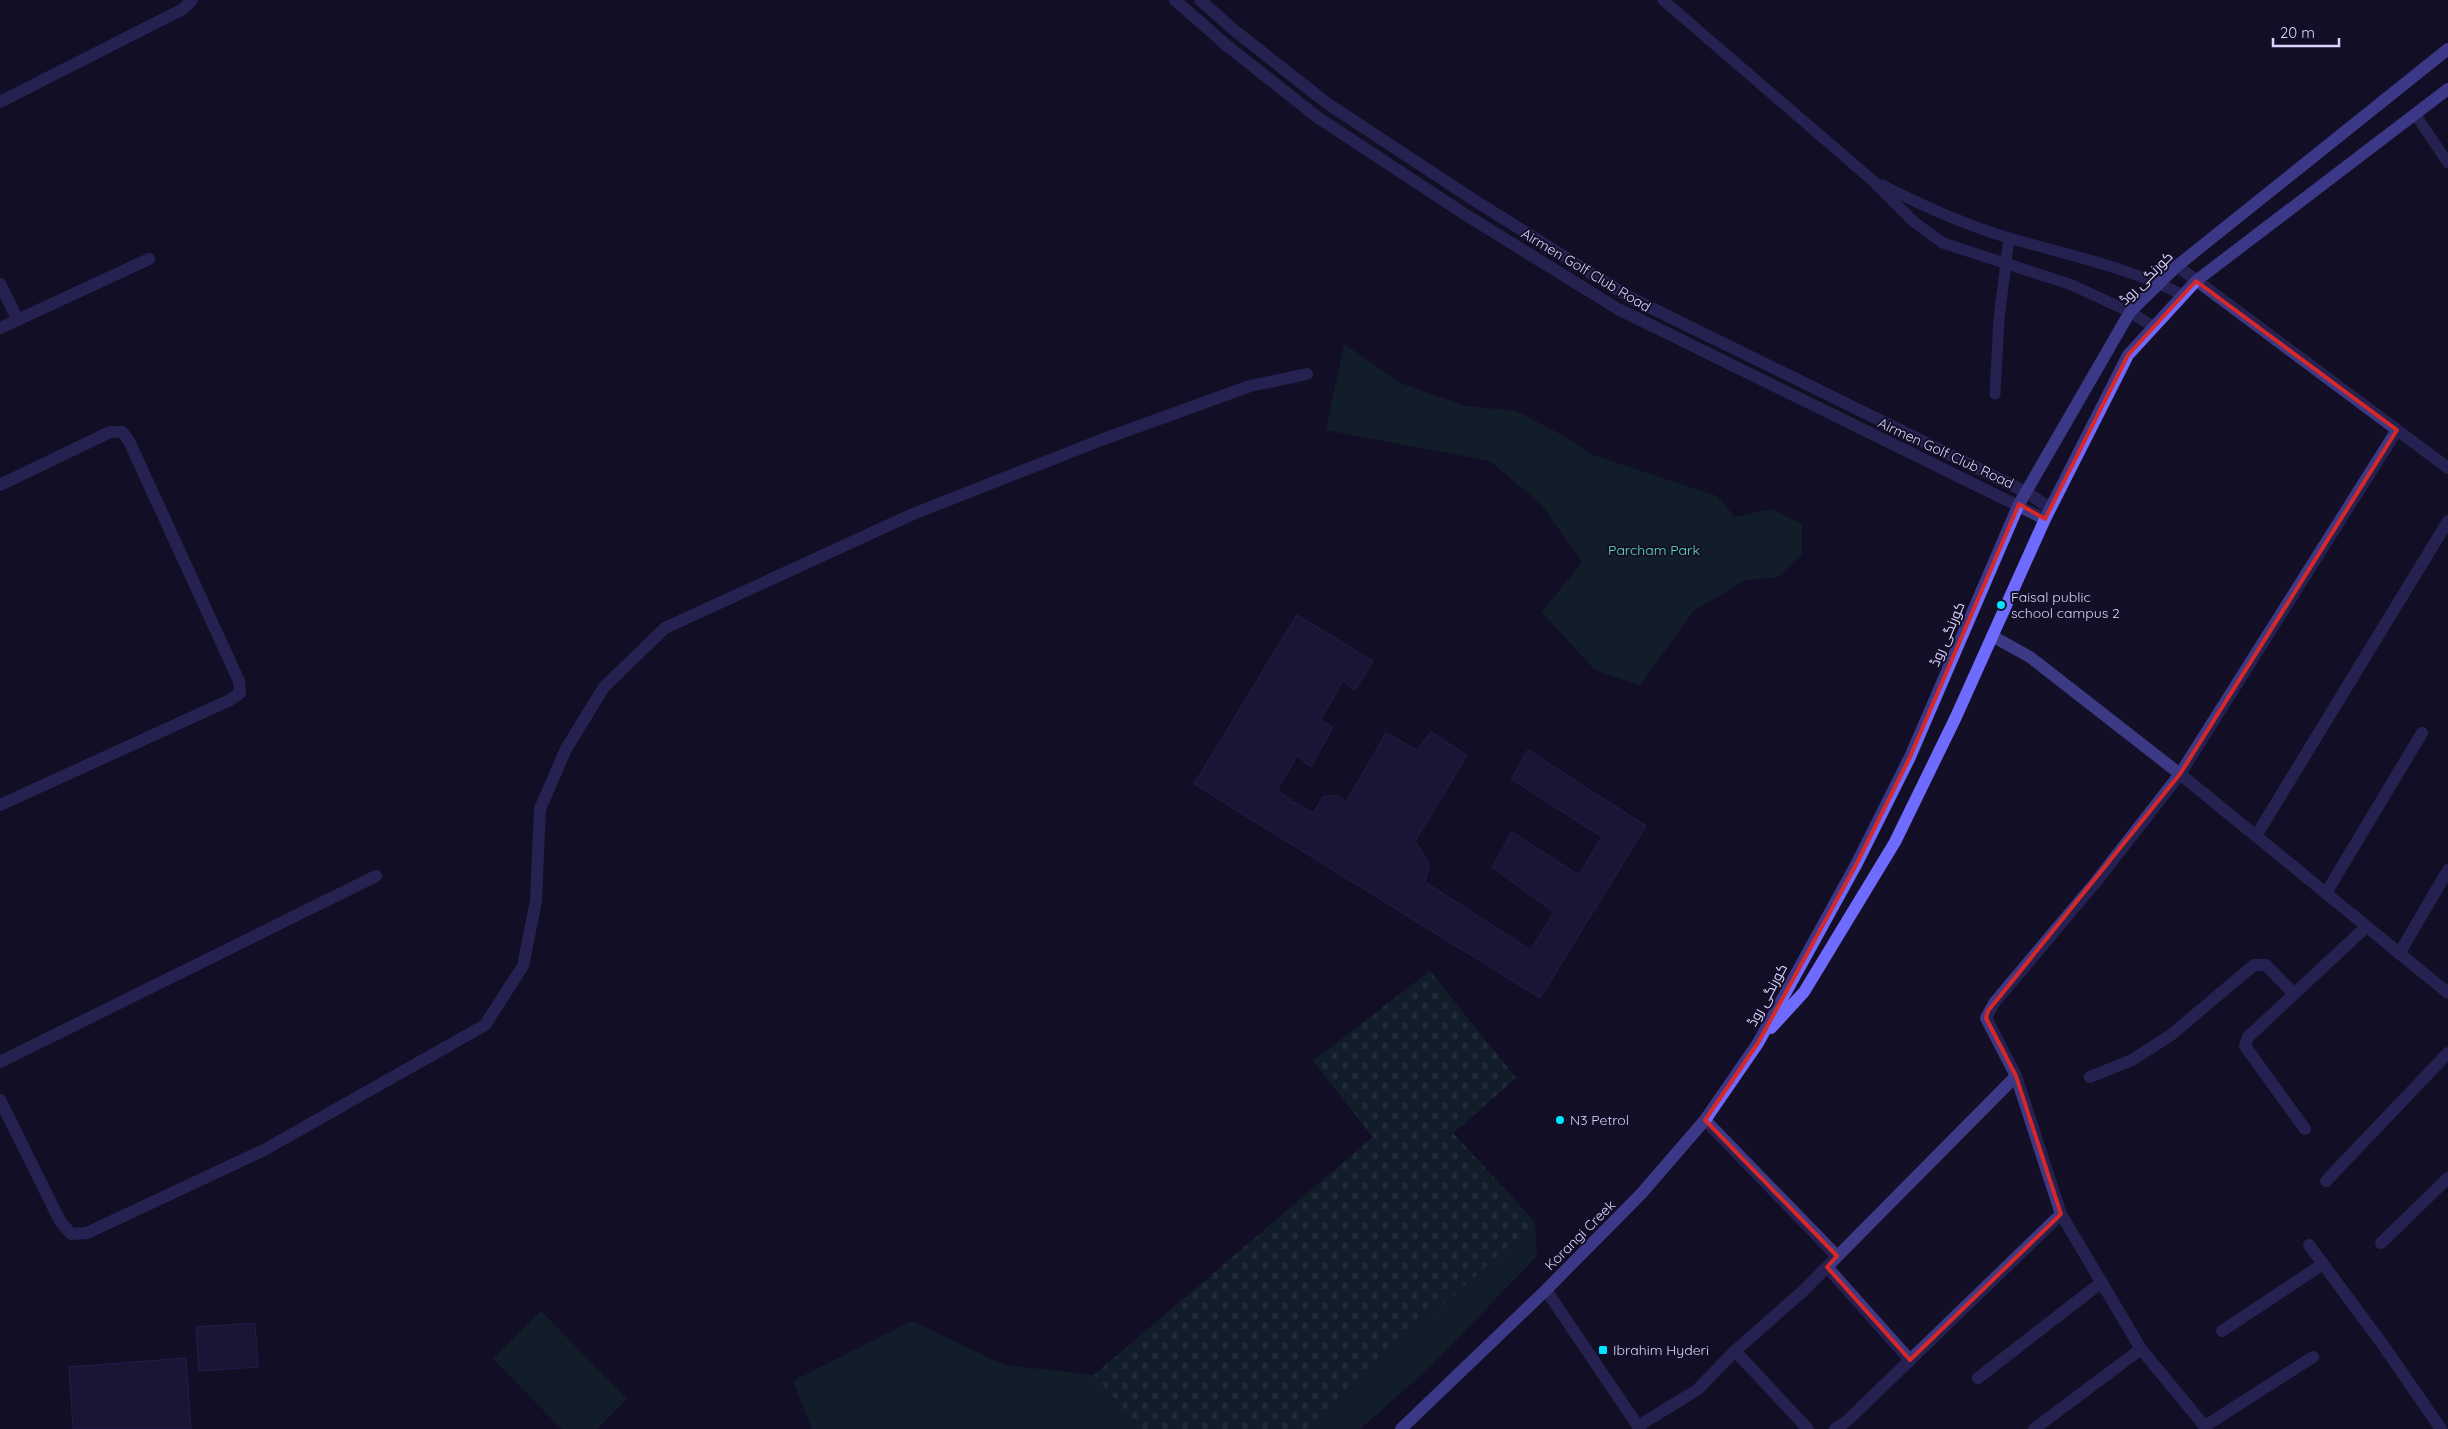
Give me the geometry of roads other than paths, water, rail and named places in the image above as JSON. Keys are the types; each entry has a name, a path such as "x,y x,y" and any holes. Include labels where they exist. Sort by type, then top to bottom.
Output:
{"main road":[{"name":"کورنگی روڈ","path":"1758,1043 1858,863 1910,757 2019,504 2130,312 2177,266 2448,49"},
{"name":"کورنگی روڈ","path":"1758,1043 1804,992 1895,842 1955,719 2048,513 2128,355 2196,281 2448,89"},
{"name":"Korangi Creek","path":"1401,1429 1546,1290 1641,1194 1705,1120 1758,1043"}],"street":[{"path":"0,102 183,9 192,0"},
{"name":"Airmen Golf Club Road","path":"1176,0 1225,44 1317,117 1466,215 1618,309 1859,428 2019,504 2048,513"},
{"name":"Airmen Golf Club Road","path":"1200,0 1234,30 1328,104 1477,202 1629,297 2026,492 2048,513"},
{"path":"0,328 149,259"},
{"path":"2177,266 2448,468"},
{"path":"0,284 18,320"},
{"path":"0,1100 60,1221 71,1234 87,1233 264,1150 485,1025 523,966 536,901 540,810 566,749 604,687 665,628 913,514 1100,440 1250,386 1307,374"},
{"path":"2313,1357 2206,1427 2141,1348 2061,1214 2016,1076 1986,1018 1988,1011 2095,882 2180,774 2397,430"},
{"path":"0,485 110,432 122,432 129,441 240,681 240,693 230,700 0,805"},
{"path":"2256,836 2448,521"},
{"path":"1992,636 2030,657 2180,774 2448,993"},
{"path":"2326,894 2422,733"},
{"path":"2399,954 2448,870"},
{"path":"0,1062 376,876"},
{"path":"2305,1129 2245,1046 2248,1036 2366,927"},
{"path":"2090,1077 2132,1060 2171,1035 2254,965 2266,965 2293,993"},
{"path":"2326,1181 2448,1053"},
{"path":"1546,1290 1639,1428 1697,1390 1826,1267 2016,1076"},
{"path":"1705,1120 1837,1256"},
{"path":"2381,1243 2448,1178"},
{"path":"1835,1429 1910,1360 2061,1214"},
{"path":"2309,1246 2440,1429"},
{"path":"2222,1332 2323,1264"},
{"path":"1826,1267 1910,1360"},
{"path":"1978,1378 2102,1282"},
{"path":"2034,1429 2141,1348"},
{"path":"1736,1351 1808,1429"}],"lane":[{"path":"1663,0 1872,180 1914,222 1943,243 2072,285 2130,312 2154,327"},
{"path":"2415,114 2448,163"},
{"path":"1872,180 1921,205 2008,238 2079,256 2160,283 2183,295"},
{"path":"1995,394 2004,263 2008,238"}],"place":[{"name":"Faisal public school campus 2","path":"2001,605"},
{"name":"N3 Petrol","path":"1560,1120"},
{"name":"Ibrahim Hyderi","path":"1603,1350"}],"park label":[{"name":"Parcham Park","path":"1654,550"}]}
